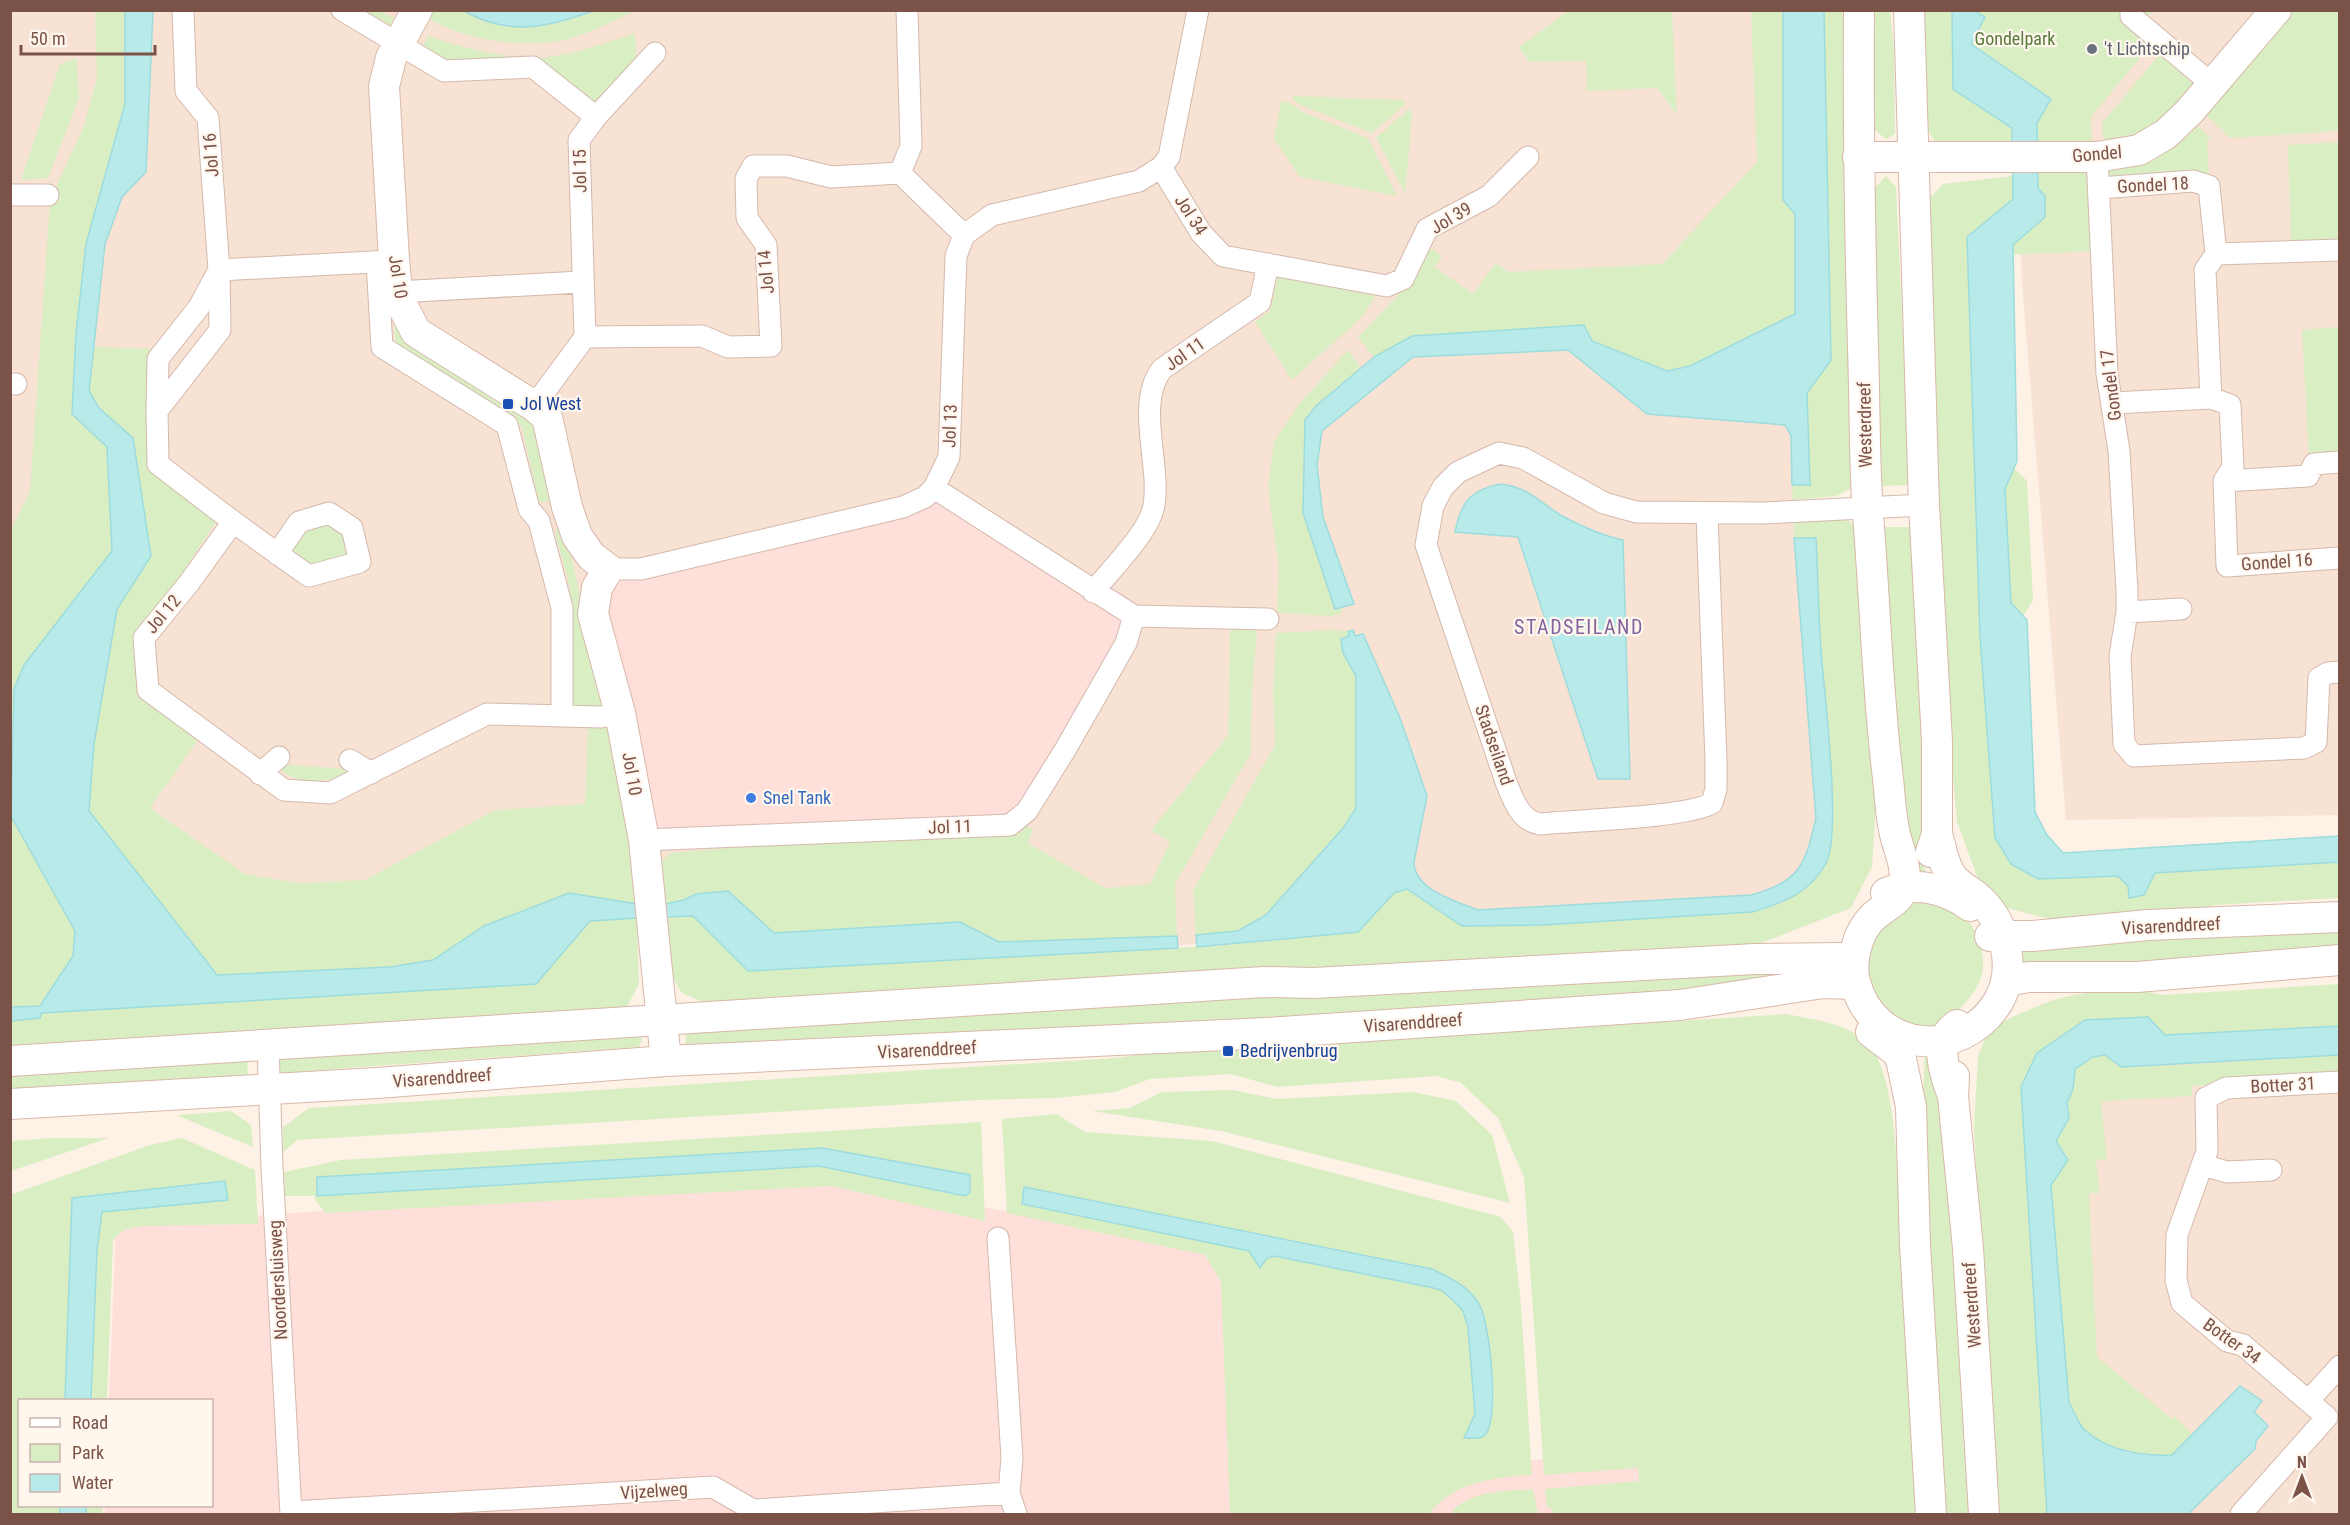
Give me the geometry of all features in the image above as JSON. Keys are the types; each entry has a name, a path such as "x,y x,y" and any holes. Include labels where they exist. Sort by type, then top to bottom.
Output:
{"main road":[{"name":"Westerdreef","path":"1859,10 1858,157 1867,508 1887,765 1896,838 1920,887"},
{"path":"1909,10 1924,506 1935,675 1937,834 1920,887"},
{"name":"Gondel","path":"1858,157 2097,158 2139,150 2166,134 2213,85 2276,10"},
{"name":"Jol 10","path":"415,13 391,58 384,86 385,261 416,332 534,406 547,417 567,507 577,536 591,556 608,569 597,588 593,614 620,713 644,840 666,1061"},
{"path":"1902,1046 1951,1039 1973,1030 1992,1012 2006,981 2007,950 1996,937 1987,908 1920,887 1871,902 1854,920 1847,933 1846,975 1873,1017 1894,1033 1902,1046 1915,1056 1918,1082 1911,1107 1914,1233 1931,1515"},
{"name":"Visarenddreef","path":"1996,937 2148,926 2340,917"},
{"path":"1951,1039 1954,1027 1974,1014 1988,998 1995,976 1996,937"},
{"path":"10,1061 663,1018 1264,982 1314,983 1755,959 1846,975"},
{"path":"2006,981 2030,977 2137,977 2340,960"},
{"name":"Visarenddreef","path":"10,1104 272,1090 666,1061 1267,1033 1680,1005 1823,983 1846,975"},
{"name":"Westerdreef","path":"1951,1039 1944,1075 1953,1096 1966,1225 1984,1515"}],"street":[{"name":"Jol 16","path":"157,411 220,330 219,270 208,118 186,91 183,10"},
{"path":"342,10 444,71 533,67 596,117"},
{"path":"907,10 911,146 900,173 964,235 992,215 1139,181 1161,167 1169,158 1198,10"},
{"path":"2131,10 2131,16 2213,85"},
{"name":"Jol 15","path":"585,337 581,282 579,140 596,117 655,53"},
{"name":"Jol 39","path":"1387,286 1403,279 1427,229 1489,196 1528,157"},
{"name":"Gondel 17","path":"2097,158 2107,374 2119,451 2127,612 2120,656 2124,744 2134,756 2304,748 2316,742 2319,678 2328,673 2340,672"},
{"name":"Jol 14","path":"585,337 702,336 728,347 771,346 766,245 747,219 747,179 753,166 787,166 831,177 900,173"},
{"name":"Jol 34","path":"1161,167 1201,233 1223,256 1387,286"},
{"name":"Gondel 18","path":"2100,188 2193,181 2210,186 2216,254 2205,270 2211,398"},
{"path":"10,195 48,195"},
{"name":"Jol 13","path":"934,488 949,457 956,256 964,235"},
{"path":"2216,254 2340,250"},
{"path":"277,554 158,464 158,359 199,307 219,270 385,261"},
{"name":"Jol 10","path":"385,261 382,347 507,425 529,509 539,521 562,608 562,716"},
{"name":"Jol 11","path":"1093,592 1145,526 1154,505 1150,407 1153,381 1162,369 1260,302 1268,264"},
{"path":"397,292 581,282"},
{"path":"534,406 585,337"},
{"path":"2113,403 2211,398"},
{"name":"Gondel 16","path":"2211,398 2230,405 2233,467 2224,481 2227,566 2340,558"},
{"name":"Stadseiland","path":"1707,514 1716,760 1716,789 1712,802 1702,809 1540,824 1531,822 1517,807 1506,782 1426,545 1433,506 1443,487 1458,472 1499,453 1523,458 1604,503 1636,512 1764,513 1924,506"},
{"path":"2224,481 2308,476 2314,464 2340,462"},
{"path":"608,569 641,569 903,507 925,497 934,488 1093,592 1134,616 1268,619"},
{"path":"539,521 567,507"},
{"name":"Jol 12","path":"233,522 189,583 144,638 148,690 284,790 330,793 487,714 601,717 620,713"},
{"path":"2127,612 2181,609"},
{"name":"Jol 11","path":"644,840 1010,825 1027,811 1059,760 1126,643 1134,616"},
{"path":"260,774 279,757"},
{"path":"350,760 371,773"},
{"name":"Noordersluisweg","path":"268,1045 272,1090 272,1167 291,1513"},
{"name":"Botter 31","path":"2226,1088 2340,1082"},
{"name":"Botter 34","path":"2226,1088 2206,1098 2208,1152 2177,1235 2176,1280 2182,1303 2227,1341 2243,1345 2328,1417 2241,1515"},
{"path":"2203,1165 2227,1172 2271,1170"},
{"path":"998,1238 1012,1458 1009,1493 1016,1515"},
{"path":"2308,1401 2340,1366"},
{"name":"Vijzelweg","path":"291,1513 713,1487 753,1510 1009,1493"}],"shaded area":[{"path":"10,11 1802,11 1792,414 1818,849 1783,896 1110,951 702,919 561,925 509,980 11,1011"},
{"path":"2013,11 2339,11 2339,815 2066,820 2022,283"},
{"path":"936,489 1138,607 1018,824 644,841 586,584"},
{"path":"2339,1029 2339,1514 2077,1514 2077,1072"},
{"path":"823,1177 1219,1251 1240,1514 105,1514 105,1507 213,1507 213,1399 109,1399 116,1225"},
{"path":"1606,1452 1910,1514 1414,1514 1459,1468"}],"green space":[{"path":"95,11 125,11 125,104 86,244 76,333 72,414 107,447 112,551 24,665 14,689 11,793 11,529 30,491 50,200 84,126 97,78"},
{"path":"354,11 379,11 397,19 391,30"},
{"path":"426,11 464,11 484,22 554,24 593,11 636,11 587,33 567,39 524,43 489,40 454,31 423,16"},
{"path":"1568,11 1672,11 1677,115 1657,88 1587,91 1586,61 1529,62 1519,47"},
{"path":"1751,11 1783,11 1783,199 1795,214 1795,314 1690,366 1667,371 1592,341 1412,336 1374,357 1358,337 1414,278 1426,249 1434,250 1442,256 1435,267 1473,294 1496,263 1509,272 1662,264 1757,162"},
{"path":"1824,11 1847,11 1852,488 1836,496 1793,500 1792,485 1809,484 1807,393 1831,360"},
{"path":"1874,11 1890,11 1894,48 1895,134 1886,139 1873,129"},
{"path":"1921,11 1952,11 1953,89 2012,128 2013,145 1936,143 1922,123"},
{"name":"Gondelpark","path":"1975,11 2152,11 2144,29 2147,49 2091,117 2092,145 2038,146 2037,123 2051,98 1970,43 1983,16"},
{"path":"2293,11 2339,11 2339,131 2230,138 2202,111"},
{"path":"635,33 637,63 596,108 547,70 432,62 422,50 428,35 481,51 536,58 573,52"},
{"path":"2159,55 2195,85 2139,140 2104,145 2102,123"},
{"path":"77,58 79,98 48,178 21,180 60,64"},
{"path":"1295,96 1403,100 1406,104 1372,133 1300,105 1291,98"},
{"path":"1281,102 1288,102 1305,113 1368,138 1397,196 1300,177 1274,139"},
{"path":"1410,108 1412,116 1405,193 1376,138"},
{"path":"2192,121 2212,139 2207,140 2209,175 2106,178 2106,165"},
{"path":"2339,142 2339,245 2291,247 2288,145"},
{"path":"2092,167 2097,251 2013,255 2013,245 2045,217 2038,189 2039,173"},
{"path":"1886,176 1896,187 1910,485 1881,486 1871,214 1872,191"},
{"path":"2013,176 2013,199 1967,237 1980,636 1996,838 2011,864 2085,878 2118,876 2128,886 2130,898 2144,895 2155,873 2339,862 2339,898 2214,905 2171,916 2053,920 2004,907 1984,895 1957,822 1939,622 1923,205 1943,184"},
{"path":"1278,276 1375,296 1363,316 1292,380 1255,322 1270,311"},
{"path":"393,311 537,422 557,499 542,503 538,499 522,427 396,349"},
{"path":"2339,327 2339,458 2309,460 2302,330"},
{"path":"94,347 156,349 156,472 218,519 140,636 141,693 200,737 150,808 245,874 298,883 365,880 495,810 585,804 588,726 608,728 635,850 637,904 569,894 484,926 433,960 390,967 217,975 89,811 94,744 117,609 151,556 124,429 99,408 89,391"},
{"path":"1348,350 1361,367 1317,406 1305,421 1303,513 1335,609 1341,608 1343,613 1332,616 1277,613 1279,568 1268,487 1274,442 1299,404"},
{"path":"2014,468 2027,481 2033,600 2023,617 2011,603 2005,489"},
{"path":"1793,516 1841,516 1859,528 1876,802 1872,867 1851,908 1756,945 715,1007 682,993 665,965 661,917 693,916 748,971 1227,945 1358,932 1394,893 1407,889 1462,926 1543,925 1752,912 1782,903 1827,862 1816,539 1794,538"},
{"path":"562,519 604,706 571,705 570,587 555,533"},
{"path":"324,521 351,538 352,563 315,572 289,552 305,525"},
{"path":"1883,527 1912,527 1922,739 1925,879 1913,879 1900,800"},
{"path":"1230,628 1257,631 1252,690 1251,753 1175,884 1177,936 999,942 960,922 774,933 728,891 696,894 684,900 660,905 656,867 671,853 764,845 1021,832 1026,825 1033,829 1028,843 1105,888 1150,884 1170,842 1151,830 1228,735"},
{"path":"1348,631 1349,636 1341,639 1343,653 1356,676 1356,808 1344,827 1266,915 1238,931 1196,935 1193,890 1275,745 1273,692 1276,633"},
{"path":"274,766 361,770 326,780 307,781 286,774"},
{"path":"10,816 75,931 73,956 35,1013 536,984 591,920 637,918 639,984 624,1012 11,1050"},
{"path":"1922,898 1961,915 1968,921 1981,947 1983,961 1982,973 1972,995 1934,1031 1892,1020 1885,1014 1865,978 1872,937 1913,899"},
{"path":"2339,930 2339,951 2016,970 2016,947"},
{"path":"1833,968 1776,988 751,1048 685,1047 686,1031 1663,973"},
{"path":"2339,984 2339,1026 2165,1035 2148,1017 2021,1087 2047,1514 1996,1514 1974,1127 1978,1056 1990,1027 2051,1001 2091,992 2121,990 2162,995"},
{"path":"1786,1014 1838,1026 1861,1038 1877,1057 1888,1090 1896,1147 1922,1514 1554,1514 1550,1507 1547,1508 1545,1489 1639,1481 1638,1468 1544,1475 1524,1177 1498,1118 1461,1083 1437,1076 1277,1087 1231,1074 1150,1079 1115,1092 1056,1098 980,1100 297,1140 283,1152 283,1127 309,1108 1116,1058 1183,1048 1262,1048"},
{"path":"640,1031 642,1040 639,1047 280,1073 279,1055"},
{"path":"1935,1049 1958,1302 1971,1514 1943,1514 1922,1128 1925,1050"},
{"path":"2106,1055 2117,1066 2168,1066 2339,1055 2339,1076 2192,1086 2192,1096 2101,1101 2107,1159 2096,1160 2100,1193 2089,1193 2097,1357 2172,1419 2175,1416 2192,1435 2172,1455 2138,1453 2105,1444 2083,1428 2069,1402 2051,1185 2060,1173 2067,1156 2056,1141 2069,1109 2067,1103 2073,1089 2075,1069 2093,1057"},
{"path":"247,1058 248,1076 11,1092 11,1075"},
{"path":"1232,1090 1277,1099 1413,1092 1456,1101 1492,1135 1510,1203 1221,1131 1092,1111 1130,1108 1162,1092"},
{"path":"231,1111 251,1125 253,1147 176,1115"},
{"path":"1056,1114 1085,1132 1212,1141 1501,1217 1513,1232 1521,1305 1532,1475 1475,1483 1450,1494 1429,1514 1230,1514 1221,1282 1205,1255 1007,1213 1002,1119","holes":["1024,1187 1432,1269 1471,1293 1480,1305 1484,1316 1490,1350 1493,1391 1490,1424 1486,1434 1481,1437 1464,1438 1475,1414 1468,1327 1463,1311 1441,1290 1274,1256 1267,1258 1260,1267 1249,1251 1022,1204"]},
{"path":"981,1122 985,1221 831,1186 325,1213 314,1198 316,1196 285,1196 284,1172 341,1160","holes":["822,1148 971,1186 965,1196 819,1166 317,1195 317,1177"]},
{"path":"50,1138 109,1138 11,1171 11,1141"},
{"path":"182,1138 255,1170 258,1224 143,1226 124,1230 113,1240 107,1399 91,1399 97,1250 102,1212 227,1200 224,1181 72,1198 65,1399 18,1399 18,1507 60,1507 60,1514 11,1514 10,1195 150,1145"},
{"path":"1533,1489 1538,1514 1450,1514 1467,1500 1477,1496 1499,1491"},
{"path":"86,1507 103,1507 102,1514 86,1514"}],"water":[{"path":"125,11 153,11 146,172 122,197 105,244 89,391 99,408 133,438 151,556 117,609 94,744 89,811 217,975 390,967 433,960 484,926 569,893 637,904 637,918 590,921 536,984 41,1013 40,1018 11,1021 11,1007 40,1006 73,956 75,931 11,816 14,689 24,665 112,551 107,447 72,414 76,333 86,244 125,104"},
{"path":"464,11 593,11 544,25 513,27 481,19"},
{"path":"1783,11 1824,11 1831,360 1807,393 1810,485 1792,485 1791,435 1785,425 1647,414 1568,350 1413,357 1322,431 1317,465 1323,517 1354,604 1335,609 1303,513 1305,420 1316,406 1374,357 1412,336 1584,325 1592,341 1667,371 1690,366 1795,314 1795,214 1783,200"},
{"path":"1952,11 1975,11 1985,17 1971,44 2051,99 2037,123 2038,188 2045,196 2045,217 2013,245 2017,461 2005,489 2011,603 2027,620 2035,812 2047,835 2063,853 2339,836 2339,862 2155,873 2144,895 2129,898 2128,886 2118,876 2038,879 2011,864 1995,838 1980,636 1967,237 2013,199 2012,128 1953,89"},
{"path":"1501,484 1527,492 1562,516 1584,527 1623,540 1630,779 1598,779 1518,537 1455,532 1460,513 1469,499 1482,490"},
{"path":"1794,538 1816,538 1820,635 1833,820 1831,846 1826,863 1804,889 1774,905 1752,912 1543,925 1462,926 1407,889 1394,893 1358,932 1197,947 1196,935 1238,931 1266,915 1344,827 1356,808 1356,676 1343,653 1341,639 1349,636 1348,631 1353,630 1355,636 1363,634 1400,718 1427,796 1414,862 1421,880 1438,893 1478,910 1751,895 1780,884 1798,869 1804,860 1816,818"},
{"path":"728,891 774,933 960,922 999,942 1177,936 1178,948 748,971 693,916 661,917 660,905 684,900 696,894"},
{"path":"2148,1017 2165,1035 2339,1026 2339,1055 2121,1067 2105,1055 2093,1057 2075,1069 2073,1089 2067,1103 2069,1118 2056,1141 2068,1160 2051,1185 2069,1402 2081,1425 2095,1438 2116,1448 2149,1455 2172,1455 2240,1386 2262,1401 2254,1412 2268,1426 2256,1441 2255,1449 2188,1514 2047,1514 2021,1087 2037,1053 2085,1020"},
{"path":"822,1148 970,1175 970,1192 965,1196 819,1166 317,1196 317,1177"},
{"path":"225,1181 228,1200 102,1212 97,1250 91,1399 65,1399 72,1198"},
{"path":"1024,1187 1432,1269 1446,1276 1470,1292 1483,1314 1492,1370 1490,1426 1483,1437 1464,1438 1475,1414 1468,1327 1463,1311 1441,1290 1274,1256 1267,1258 1260,1268 1249,1251 1022,1204"},
{"path":"60,1507 86,1507 86,1514 60,1514"}],"place":[{"name":"'t Lichtschip","path":"2092,49"},
{"name":"Jol West","path":"508,404"},
{"name":"Snel Tank","path":"751,798"},
{"name":"Bedrijvenbrug","path":"1228,1051"}],"district":[{"name":"STADSEILAND","path":"1579,627"}]}
